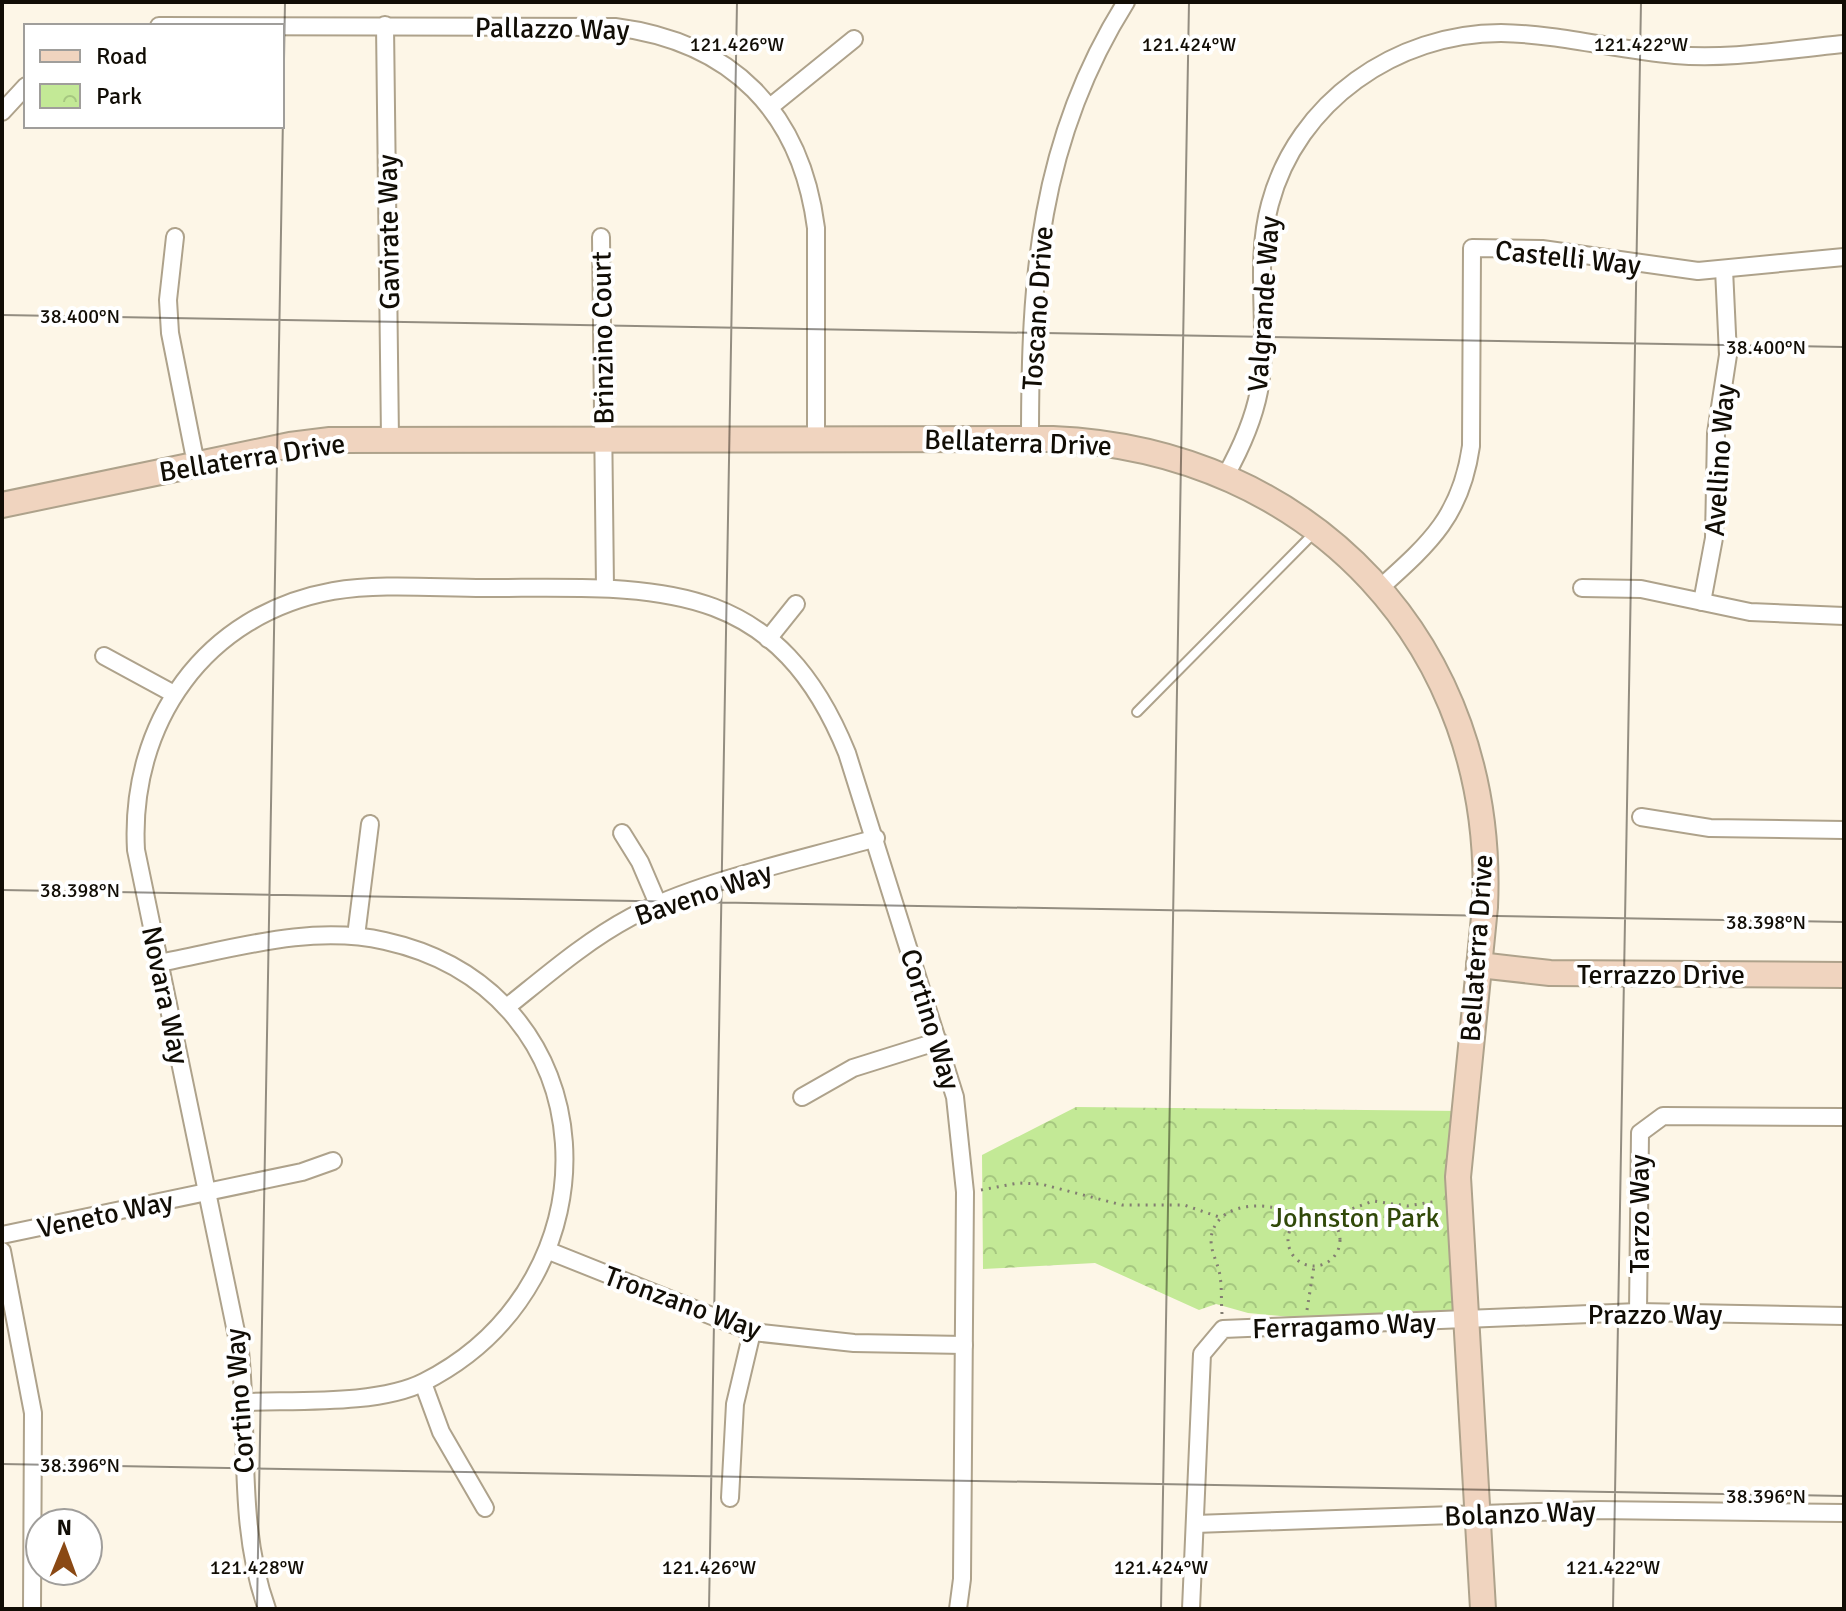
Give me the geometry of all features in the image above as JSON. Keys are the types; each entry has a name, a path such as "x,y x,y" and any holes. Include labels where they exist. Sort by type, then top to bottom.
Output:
{"street":[{"name":"Toscano Drive","path":"1030,439 1031,303 1044,206 1072,113 1095,59 1126,2"},
{"name":"Pallazzo Way","path":"284,25 615,27 646,31 689,44 747,82 770,107 803,164 812,196 816,228 816,439"},
{"name":"Gavirate Way","path":"385,25 390,439"},
{"name":"Valgrande Way","path":"1226,475 1251,422 1259,390 1260,262 1273,191 1307,128 1331,100 1369,71 1423,45 1481,34 1528,36 1677,55 1712,56 1844,44"},
{"path":"770,107 854,39"},
{"path":"2,112 24,88"},
{"path":"175,237 168,300 170,333 196,464"},
{"name":"Brinzino Court","path":"601,237 605,588"},
{"name":"Castelli Way","path":"1380,588 1425,548 1443,526 1467,474 1471,446 1472,248 1542,249 1677,269 1724,269 1844,257"},
{"name":"Avellino Way","path":"1702,602 1714,538 1715,443 1728,355 1724,269"},
{"name":"Bellaterra Drive","path":"2,502 303,443 390,439 1030,439 1118,444 1181,459 1226,475 1283,505 1317,530 1380,588 1410,627 1436,669 1467,745 1479,793 1487,874 1459,1136 1459,1200 1483,1609"},
{"name":"Novara Way","path":"207,1192 140,873 135,827 145,757 174,694 197,665 234,632 288,603 311,596 359,588 605,588"},
{"name":"Cortino Way","path":"605,588 658,591 693,599 727,613 768,639 809,680 834,720 876,838 939,1041 961,1128 965,1192 962,1579 958,1609"},
{"path":"1582,588 1641,589 1750,612 1844,616"},
{"path":"768,639 796,604"},
{"path":"104,656 174,694"},
{"path":"1641,817 1722,828 1844,830"},
{"path":"356,936 370,824"},
{"path":"622,833 640,862 658,904"},
{"name":"Baveno Way","path":"507,1007 595,938 658,904 876,838"},
{"path":"159,963 296,936 356,936 436,957 462,970 507,1007 541,1061 565,1133 563,1192 549,1251 519,1305 481,1345 423,1383 366,1395 245,1402"},
{"name":"Terrazzo Drive","path":"1479,965 1550,973 1844,975"},
{"path":"802,1097 853,1068 939,1041"},
{"name":"Tarzo Way","path":"1638,1312 1640,1133 1663,1116 1844,1117"},
{"name":"Veneto Way","path":"2,1235 302,1172 333,1161"},
{"name":"Cortino Way","path":"207,1192 240,1351 245,1402 246,1516 256,1578 267,1609"},
{"path":"2,1251 33,1413 32,1609"},
{"name":"Tronzano Way","path":"549,1251 752,1332 854,1343 964,1345"},
{"name":"Prazzo Way","path":"1465,1320 1638,1312 1844,1316"},
{"name":"Ferragamo Way","path":"1191,1609 1202,1354 1223,1329 1465,1320"},
{"path":"730,1498 735,1404 752,1332"},
{"path":"423,1383 441,1432 485,1508"},
{"name":"Bolanzo Way","path":"1195,1524 1595,1510 1844,1513"}],"lane":[{"path":"1137,712 1317,530"}],"path":[{"path":"965,1192 1018,1183 1041,1184 1122,1205 1184,1205 1222,1218"},
{"path":"1223,1329 1220,1275 1212,1252 1212,1232 1222,1218 1241,1207 1265,1205 1300,1217 1313,1213 1330,1217 1373,1201 1407,1206 1459,1200"},
{"path":"1300,1217 1289,1236 1290,1251 1301,1262 1314,1266 1333,1259 1340,1245 1338,1229 1330,1217"},
{"path":"1307,1326 1308,1292 1314,1266"}],"green space":[{"name":"Johnston Park","path":"1076,1107 1462,1111 1465,1320 1373,1325 1248,1313 1216,1304 1199,1310 1095,1263 983,1269 982,1155"}]}
